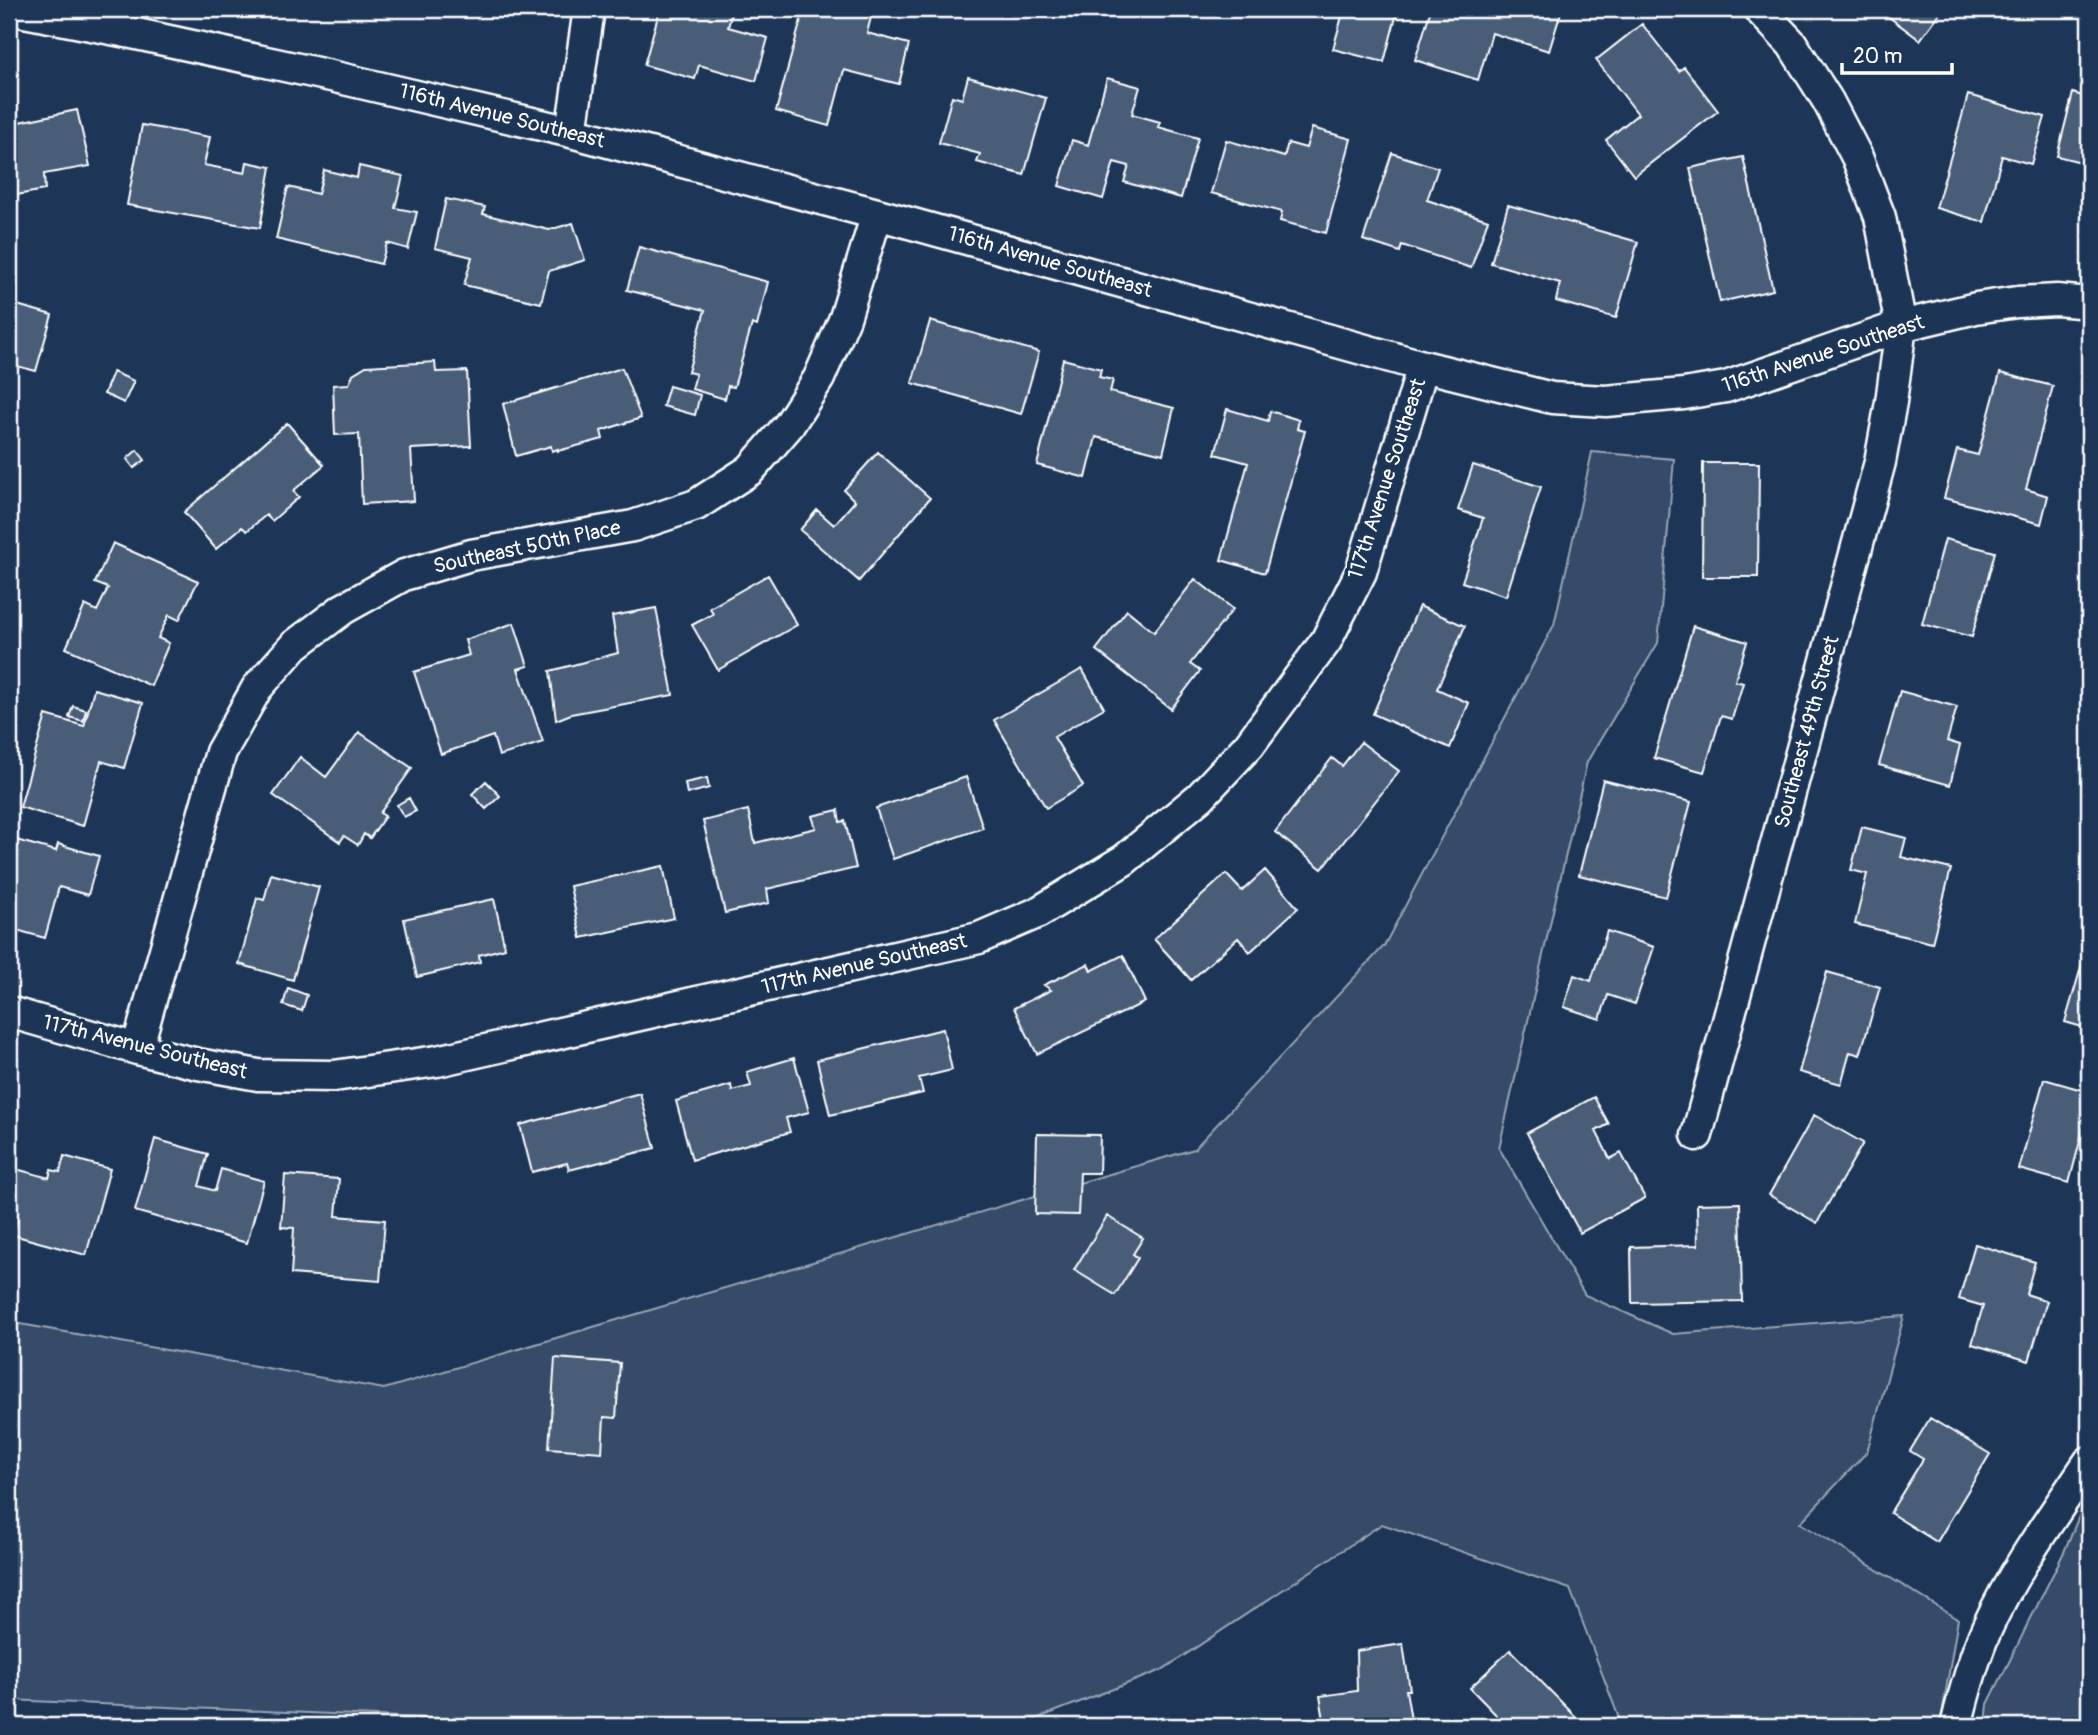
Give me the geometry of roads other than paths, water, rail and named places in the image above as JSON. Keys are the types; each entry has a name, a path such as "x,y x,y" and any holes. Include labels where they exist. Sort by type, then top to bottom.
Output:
{"street":[{"name":"116th Avenue Southeast","path":"9,9 304,70 571,132 1423,366 1552,398 1606,401 1641,399 1726,387 1901,326 1976,308 2057,300 2089,303"},
{"path":"571,132 589,9"},
{"name":"Southeast 49th Street","path":"1697,1135 1880,462 1901,326 1880,217 1857,157 1828,101 1792,44 1759,9"},
{"name":"Southeast 50th Place","path":"137,1049 221,752 257,688 295,645 343,609 404,575 471,555 633,526 696,505 750,470 789,425 819,378 845,318 877,214"},
{"name":"117th Avenue Southeast","path":"9,1012 198,1064 258,1075 334,1076 451,1058 979,938 1037,913 1124,860 1200,797 1249,746 1326,641 1361,572 1423,366"},
{"path":"1956,1726 1965,1688 1987,1629 2024,1558 2089,1462"}]}
